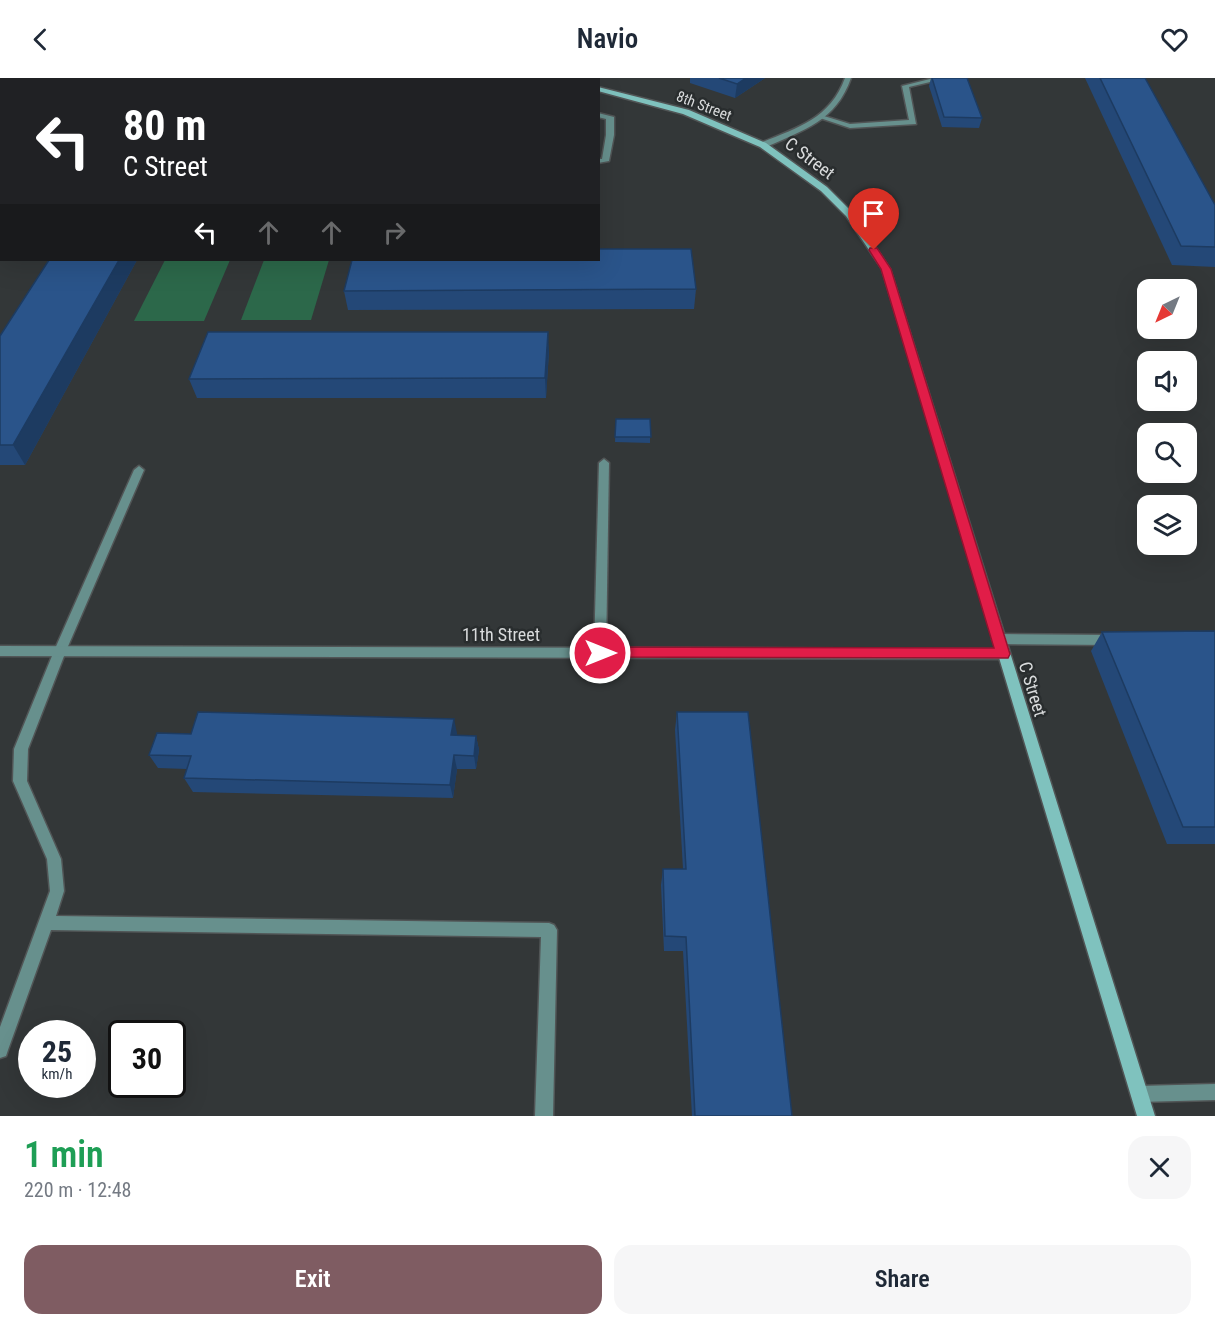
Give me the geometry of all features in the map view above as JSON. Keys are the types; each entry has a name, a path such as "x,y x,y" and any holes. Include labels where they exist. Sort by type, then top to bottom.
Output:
{"street":[{"path":"763,145 824,118 844,94 849,78"},
{"path":"824,118 850,126 913,122 905,86 944,78"},
{"name":"8th Street","path":"600,90 686,112 763,145"},
{"path":"600,114 610,117 610,135 605,161 600,161"},
{"name":"C Street","path":"763,145 824,189 849,214 886,269 1146,1116"},
{"path":"600,653 604,463"},
{"path":"0,1050 57,891 54,859 20,781 21,749 60,651 139,470"},
{"path":"999,639 1124,640"},
{"name":"11th Street","path":"0,651 1003,654"},
{"path":"46,922 549,930 544,1116"},
{"path":"1139,1094 1215,1092"}],"green space":[{"path":"164,261 230,261 204,321 134,321"},
{"path":"264,261 329,261 311,320 241,320"}],"building":[{"path":"719,78 746,78 737,84"},
{"path":"932,78 967,78 982,118 944,117"},
{"path":"1100,78 1145,78 1215,205 1215,247 1181,246"},
{"path":"600,249 691,249 696,289 344,291 352,261 600,261"},
{"path":"48,261 118,261 13,445 0,445 0,336"},
{"path":"208,332 548,332 545,378 189,379"},
{"path":"616,419 650,419 651,437 615,437"},
{"path":"1215,631 1215,827 1183,827 1102,632"},
{"path":"198,712 454,719 451,735 476,736 474,756 454,755 450,785 184,778 191,756 149,755 157,733 191,734"},
{"path":"677,712 748,712 792,1116 695,1116 686,937 665,936 663,869 686,869"}],"route":[{"path":"600,653 1003,654 886,269 874,250"}]}
